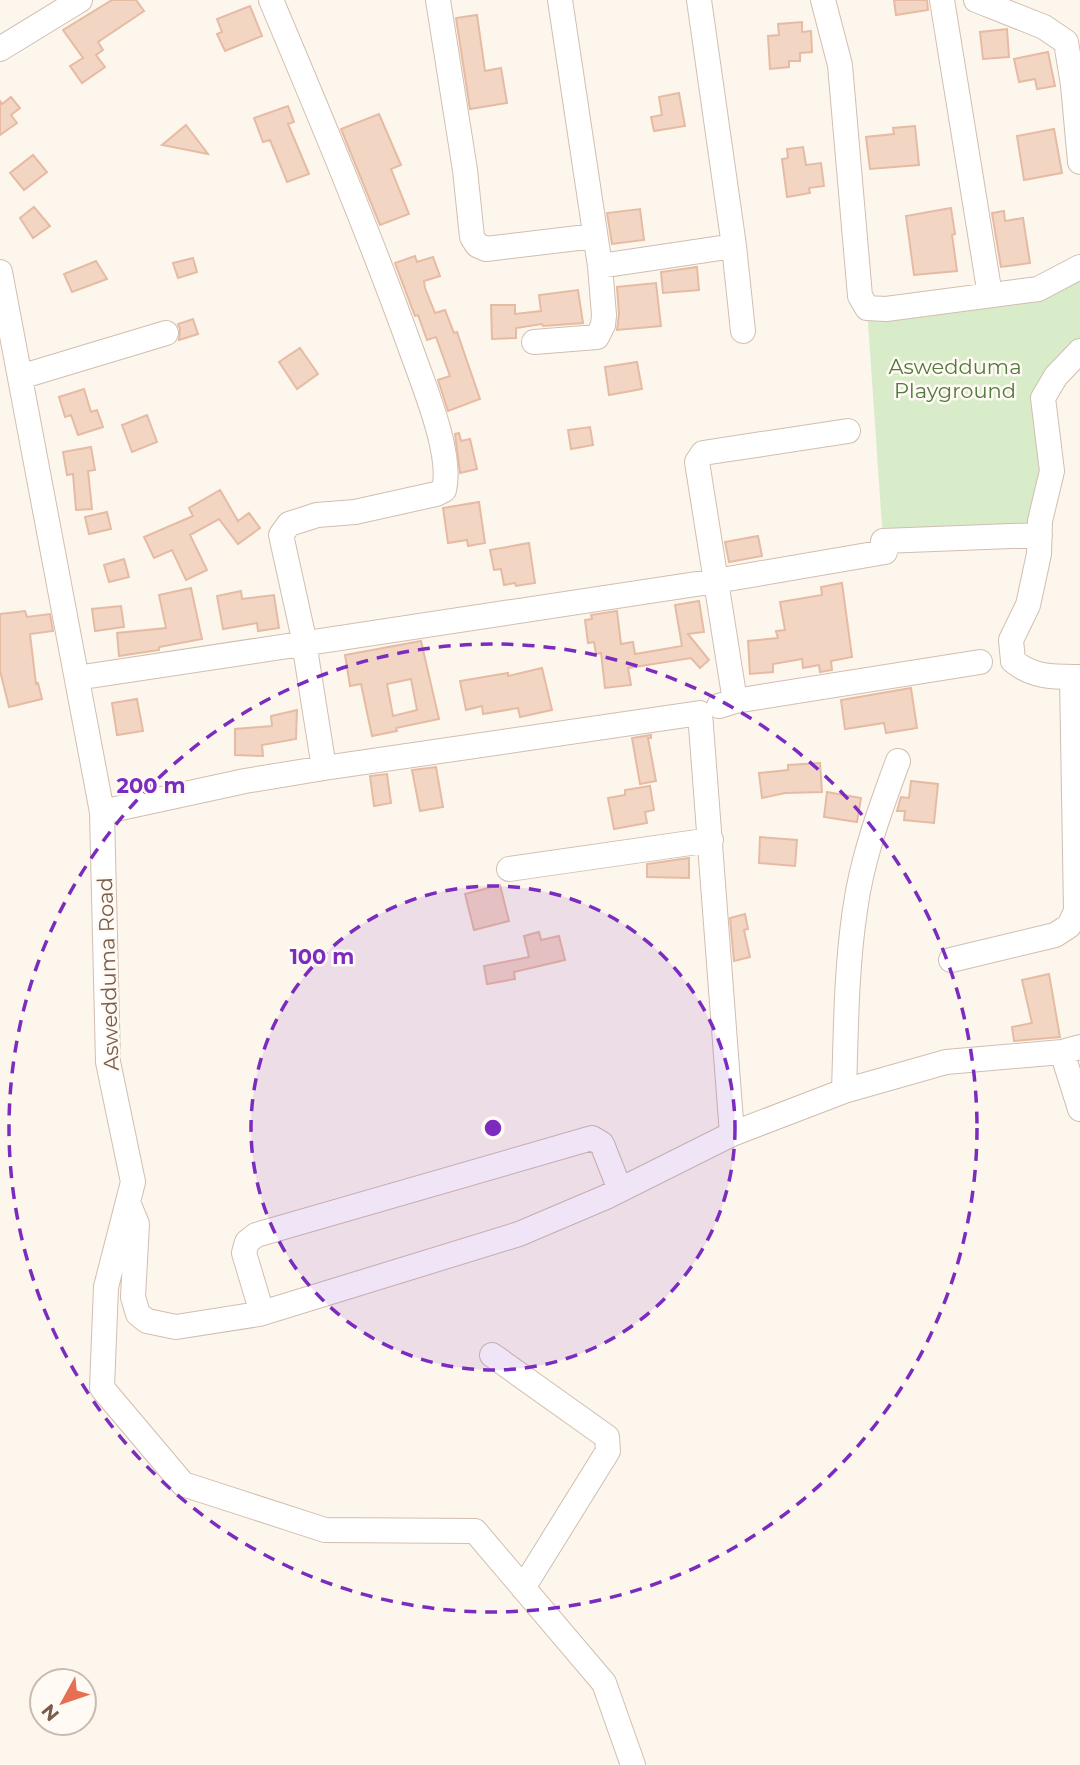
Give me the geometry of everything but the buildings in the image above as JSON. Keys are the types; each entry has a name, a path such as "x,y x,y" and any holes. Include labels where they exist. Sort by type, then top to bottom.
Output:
{"street":[{"path":"0,49 80,0"},
{"path":"271,0 382,269 429,402 447,476 444,490 436,494 355,512 317,514 289,524 281,535 304,645 324,768"},
{"path":"438,0 466,170 472,237 477,246 486,249 595,236"},
{"path":"534,342 597,337 604,315 600,266 560,0"},
{"path":"699,0 734,246 743,331"},
{"path":"823,0 840,65 860,296 867,308 886,309 1038,289 1080,267"},
{"path":"942,0 990,295"},
{"path":"976,0 1044,27 1066,42 1080,162"},
{"path":"600,266 734,246"},
{"name":"Aswedduma Road","path":"0,272 102,812 108,1062 133,1182 106,1287 102,1388 183,1484 325,1530 475,1531 604,1683 633,1765"},
{"path":"20,377 166,333"},
{"path":"951,960 1055,935 1069,926 1076,911 1076,677 1043,677 1023,669 1013,661 1011,640 1028,605 1039,554 1040,521 1052,471 1043,398 1056,376 1080,351"},
{"path":"735,701 697,462 703,453 848,431"},
{"path":"83,677 716,581 885,552 884,541 1040,535"},
{"path":"102,812 244,781 700,713 735,701 981,662"},
{"path":"700,713 732,1134"},
{"path":"844,1091 846,1007 855,908 873,828 898,761"},
{"path":"509,869 711,841"},
{"path":"128,1203 137,1224 133,1297 138,1314 147,1321 176,1327 262,1313 519,1234 620,1190 732,1134 844,1091 946,1062 1071,1050 1080,1109"},
{"path":"262,1313 244,1253 247,1242 256,1235 592,1138 602,1144 620,1190"},
{"path":"492,1355 607,1437 607,1451 523,1588"}],"green space":[{"name":"Aswedduma Playground","path":"1080,271 1080,341 1035,400 1041,466 1040,535 883,541 867,308"}]}
